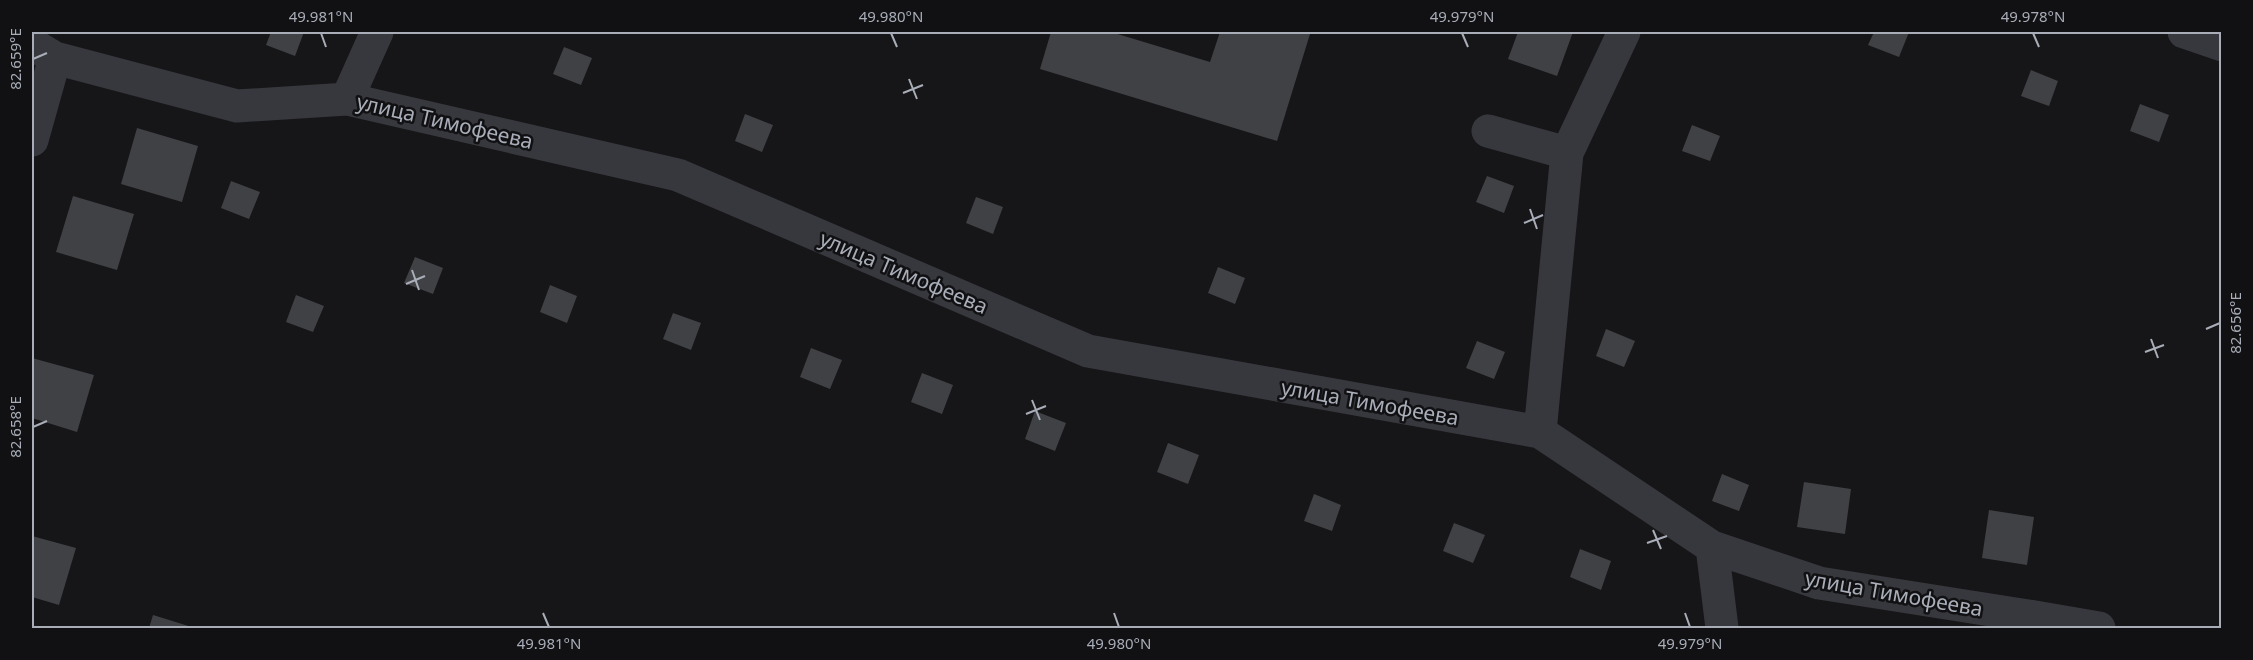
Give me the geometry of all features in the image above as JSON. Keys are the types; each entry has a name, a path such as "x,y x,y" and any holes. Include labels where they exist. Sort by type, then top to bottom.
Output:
{"street":[{"name":"улица Тимофеева","path":"377,32 347,99 678,176 1088,351 1540,432 1712,547 1819,584 2033,623 2099,628"},
{"path":"1540,432 1566,153 1624,32"},
{"path":"2184,32 2222,45"},
{"path":"32,140 43,51 237,106 347,99"},
{"path":"1488,131 1566,153"},
{"path":"1712,547 1722,628"}],"building":[{"path":"271,32 304,32 295,56 266,45"},
{"path":"1051,32 1111,32 1210,62 1220,32 1303,32 1310,34 1277,141 1040,69"},
{"path":"1518,32 1573,32 1557,76 1508,59"},
{"path":"1874,32 1909,32 1899,57 1868,45"},
{"path":"564,47 592,58 581,85 553,74"},
{"path":"2031,70 2058,81 2049,106 2021,96"},
{"path":"2140,104 2169,115 2159,142 2130,131"},
{"path":"745,114 773,125 762,152 735,141"},
{"path":"1692,125 1720,136 1710,161 1682,151"},
{"path":"137,128 198,146 182,202 121,184"},
{"path":"1487,176 1514,186 1504,213 1476,202"},
{"path":"231,181 260,192 249,219 221,208"},
{"path":"73,196 134,214 117,270 56,252"},
{"path":"976,197 1003,207 993,234 966,223"},
{"path":"415,257 443,268 433,294 404,283"},
{"path":"1218,267 1245,278 1235,304 1208,293"},
{"path":"550,285 577,296 567,323 540,312"},
{"path":"296,295 324,306 313,332 286,322"},
{"path":"673,313 701,323 691,350 663,339"},
{"path":"1606,329 1635,341 1624,367 1596,356"},
{"path":"1477,341 1505,352 1494,379 1466,368"},
{"path":"811,348 842,360 830,389 800,377"},
{"path":"32,358 94,375 77,432 32,418"},
{"path":"922,373 953,385 942,414 911,402"},
{"path":"1035,411 1066,423 1055,451 1025,439"},
{"path":"1168,443 1199,455 1188,484 1157,472"},
{"path":"1722,474 1749,485 1739,511 1712,501"},
{"path":"1804,482 1851,489 1845,534 1797,527"},
{"path":"1314,494 1341,505 1332,531 1304,521"},
{"path":"1989,510 2034,517 2027,565 1982,558"},
{"path":"1454,523 1485,535 1473,563 1443,551"},
{"path":"32,536 76,548 59,605 32,597"},
{"path":"1580,549 1611,561 1601,590 1570,577"},
{"path":"153,615 195,628 149,628"}]}
